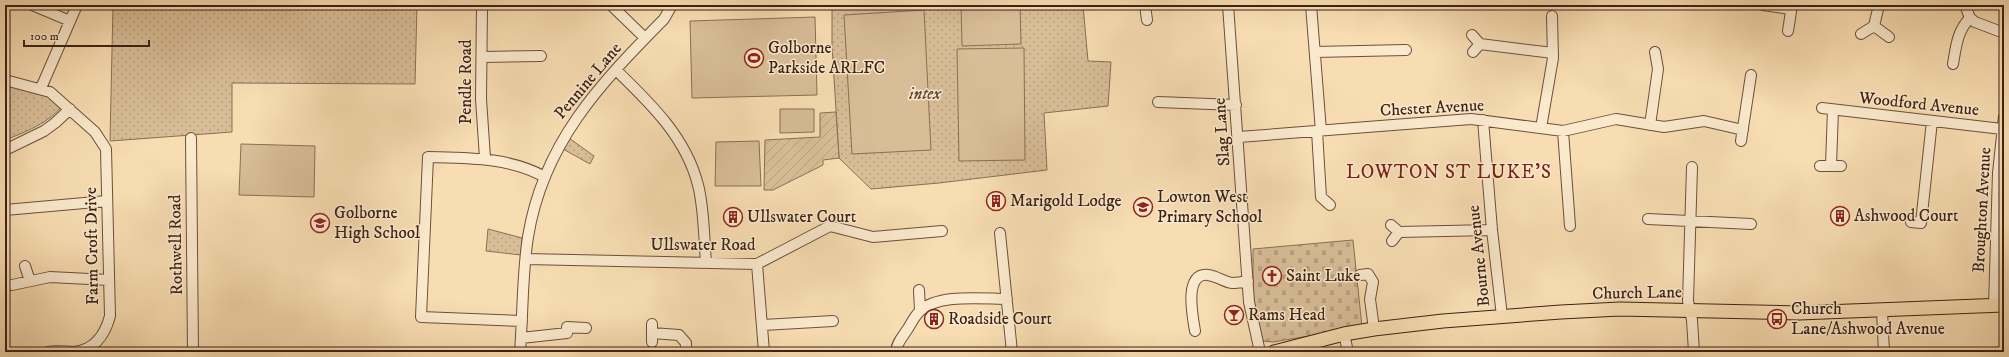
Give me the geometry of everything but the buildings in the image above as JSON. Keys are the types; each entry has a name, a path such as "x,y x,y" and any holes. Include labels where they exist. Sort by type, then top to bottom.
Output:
{"main road":[{"name":"Church Lane","path":"1274,352 1344,334 1374,329 1502,316 1620,309 1799,314 1999,305"}],"street":[{"path":"32,5 70,22"},
{"path":"41,88 77,5"},
{"name":"Pendle Road","path":"482,5 482,120 484,158"},
{"path":"612,5 645,38"},
{"name":"Pennine Lane","path":"520,352 528,237 545,177 566,132 587,102 664,19 672,5"},
{"path":"1145,5 1146,22"},
{"name":"Slag Lane","path":"1228,5 1239,137 1249,302 1260,352"},
{"path":"1311,5 1315,52 1322,197 1330,205"},
{"path":"1764,5 1792,7 1788,31"},
{"path":"1861,34 1874,26 1879,5"},
{"path":"1965,5 1970,18 2004,33"},
{"path":"1541,128 1553,53 1552,16"},
{"path":"1953,64 1958,35 1964,24 1970,18"},
{"path":"1874,26 1890,37"},
{"path":"1472,35 1480,44 1553,53"},
{"path":"1473,52 1480,44"},
{"path":"1315,52 1406,50"},
{"path":"1650,124 1658,68 1656,52"},
{"path":"482,57 541,56"},
{"path":"616,70 664,120 687,155 699,187 706,262"},
{"path":"1741,141 1751,75"},
{"name":"Farm Croft Drive","path":"5,80 41,88 50,92 95,132 106,149 110,316 101,337 92,346 79,351 48,352"},
{"path":"1158,102 1236,105"},
{"name":"Woodford Avenue","path":"1822,108 2002,129"},
{"path":"5,150 42,132 53,125 70,109"},
{"name":"Woodford Avenue","path":"1820,166 1836,166 1833,110"},
{"name":"Broughton Avenue","path":"1999,305 1998,173 2004,117"},
{"name":"Chester Avenue","path":"1239,137 1471,119 1563,131 1616,119 1664,127 1704,122 1743,130"},
{"name":"Bourne Avenue","path":"1483,120 1492,230 1502,316"},
{"path":"1911,222 1921,223 1932,121"},
{"path":"1563,131 1571,230"},
{"name":"Rothwell Road","path":"191,138 193,352"},
{"path":"522,320 421,317 428,157 484,158 515,165 545,177"},
{"path":"1692,167 1688,301 1692,320 1694,352"},
{"path":"5,210 107,201"},
{"path":"1648,219 1751,224"},
{"path":"1391,225 1399,232 1492,230"},
{"name":"Ullswater Road","path":"526,258 757,264 830,226 873,237 942,231"},
{"path":"1392,241 1399,232"},
{"path":"1000,234 1012,352"},
{"path":"757,264 764,352"},
{"path":"25,266 30,281"},
{"path":"1364,272 1370,276 1373,282 1370,298 1374,329"},
{"path":"1195,331 1192,288 1197,279 1206,274 1219,277 1232,283 1248,282"},
{"path":"12,285 50,277 109,280"},
{"path":"919,290 920,311"},
{"path":"896,352 901,339 920,311 928,305 948,300 1007,299"},
{"path":"1882,311 1884,352"},
{"path":"763,325 832,321"},
{"path":"521,338 567,333 567,327 586,328"},
{"path":"652,333 679,335 686,343 686,352"},
{"path":"1344,334 1348,352"}],"green space":[{"path":"113,5 417,5 415,84 232,83 232,132 110,141"},
{"name":"intex","path":"832,5 1083,5 1088,61 1111,62 1108,106 1044,113 1047,170 939,183 871,189 839,158 832,46"},
{"path":"961,5 1020,5 1021,44 962,46"},
{"path":"924,10 931,150 852,154 844,15"},
{"name":"Golborne Parkside ARLFC","path":"815,17 817,95 692,98 690,21"},
{"path":"1024,48 1025,160 959,161 957,49"},
{"path":"5,84 43,93 62,105 44,122 5,140"},
{"path":"780,109 814,109 814,132 780,133"},
{"path":"836,112 839,158 823,160 823,165 773,190 764,190 765,140 820,137 820,113"},
{"path":"569,138 594,156 590,164 563,149"},
{"path":"759,141 761,186 715,186 716,142"},
{"path":"241,144 315,146 314,197 239,195"},
{"path":"488,229 522,238 521,255 486,251"},
{"path":"1353,240 1362,327 1273,342 1263,341 1253,302 1253,249"}],"place":[{"name":"Golborne Parkside ARLFC","path":"754,58"},
{"name":"Marigold Lodge","path":"996,201"},
{"name":"Lowton West Primary School","path":"1143,207"},
{"name":"Ashwood Court","path":"1840,216"},
{"name":"Ullswater Court","path":"733,217"},
{"name":"Golborne High School","path":"320,223"},
{"name":"Saint Luke","path":"1272,276"},
{"name":"Rams Head","path":"1234,315"},
{"name":"Roadside Court","path":"934,319"},
{"name":"Church Lane/Ashwood Avenue","path":"1777,319"}],"district":[{"name":"LOWTON ST LUKE'S","path":"1449,172"}]}
